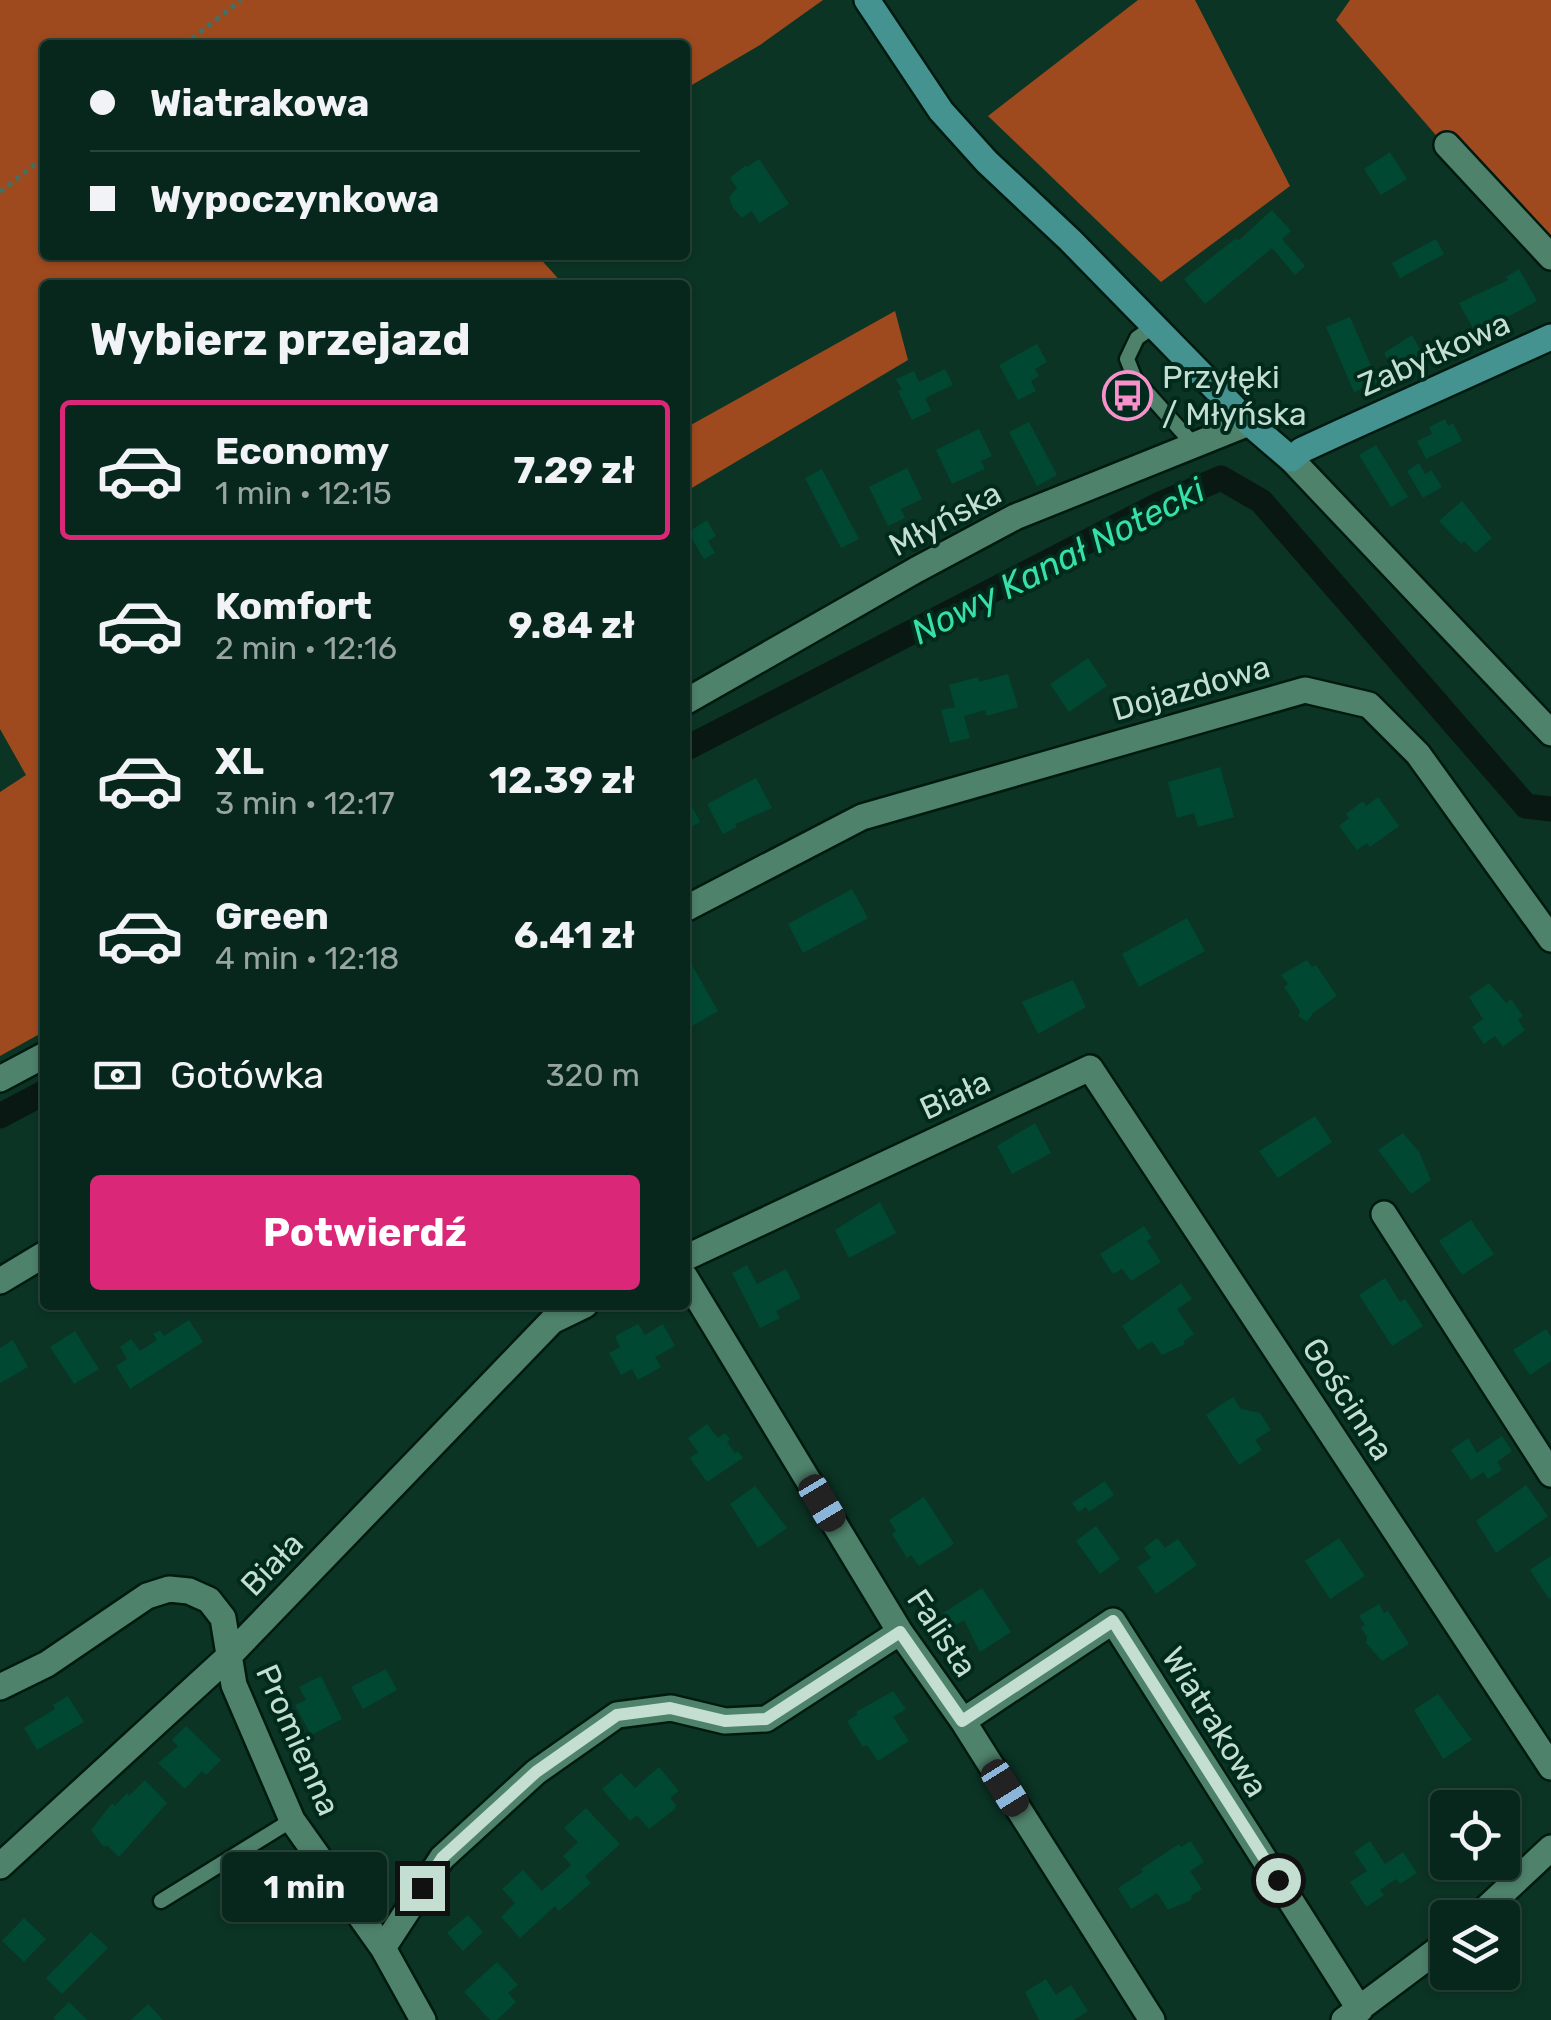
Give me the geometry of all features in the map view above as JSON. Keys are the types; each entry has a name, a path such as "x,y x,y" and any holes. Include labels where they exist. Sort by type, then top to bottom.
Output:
{"street":[{"path":"867,0 941,111 987,162 1249,423 1291,459 1551,733"},
{"path":"1447,146 1551,257"},
{"name":"Zabytkowa","path":"1291,459 1341,432 1551,336"},
{"name":"Młyńska","path":"690,699 916,570 1016,518 1249,423"},
{"name":"Dojazdowa","path":"690,906 862,816 1305,690 1369,705 1418,754 1551,939"},
{"path":"0,1079 40,1058"},
{"name":"Biała","path":"690,1256 1090,1068"},
{"name":"Gościnna","path":"1090,1068 1551,1767"},
{"path":"1384,1214 1551,1474"},
{"path":"0,1281 40,1257"},
{"name":"Falista","path":"690,1285 900,1632 962,1721 1152,2020"},
{"name":"Biała","path":"0,1866 227,1658 552,1321 575,1310"},
{"name":"Promienna","path":"0,1687 46,1664 148,1596 169,1588 189,1590 209,1600 223,1618 234,1685 292,1820 382,1948 415,2017"},
{"name":"Wiatrakowa","path":"962,1721 1113,1621 1352,2015"},
{"path":"382,1948 442,1858 536,1772 617,1715 670,1708 725,1721 766,1719 900,1632"},
{"path":"1495,1900 1551,1848"},
{"path":"1352,2015 1430,1956"}],"lane":[{"path":"1154,326 1137,338 1127,360 1136,379 1194,445"},
{"path":"160,1901 292,1820"}],"path":[{"path":"190,40 241,0"},
{"path":"0,192 40,160"}],"shaded area":[{"path":"0,0 823,0 760,45 690,86 690,40 40,40 40,260 542,260 560,280 40,280 40,1034 0,1056 0,792 26,775 0,729"},
{"path":"1138,0 1195,0 1290,186 1161,282 988,116"},
{"path":"1350,0 1551,0 1551,241 1539,254 1336,20"},
{"path":"895,311 908,360 690,489 690,425"}],"building":[{"path":"1390,152 1407,179 1381,195 1364,169"},
{"path":"759,159 789,204 759,223 752,211 742,218 729,197 737,188 730,178"},
{"path":"1272,210 1291,231 1282,239 1305,266 1295,275 1272,248 1205,304 1184,279 1235,239 1239,240"},
{"path":"1436,239 1444,254 1400,278 1392,263"},
{"path":"1519,269 1537,301 1476,334 1459,303 1508,280 1506,277"},
{"path":"1350,317 1378,382 1354,392 1326,327"},
{"path":"1412,335 1426,361 1397,377 1384,353"},
{"path":"1037,344 1047,362 1035,369 1039,376 1031,381 1036,391 1018,400 999,365"},
{"path":"945,369 953,385 925,398 931,411 912,420 896,379 914,371 919,382"},
{"path":"1445,419 1448,426 1453,423 1462,441 1426,459 1417,441 1432,434 1429,427"},
{"path":"1029,422 1057,475 1037,486 1009,432"},
{"path":"979,429 992,456 981,461 985,469 952,484 936,450"},
{"path":"1376,445 1408,497 1391,507 1359,455"},
{"path":"1419,463 1425,474 1431,470 1442,487 1423,498 1407,471"},
{"path":"907,468 922,499 901,509 905,518 888,526 869,487"},
{"path":"822,469 859,539 841,548 805,478"},
{"path":"1462,501 1492,538 1475,553 1439,521"},
{"path":"707,520 716,536 708,541 715,553 704,559 690,531"},
{"path":"1088,658 1107,686 1069,712 1050,684"},
{"path":"1008,674 1018,707 987,716 985,710 964,716 970,738 950,743 941,710 955,707 949,685"},
{"path":"1220,767 1234,817 1198,827 1194,813 1177,818 1168,782"},
{"path":"756,778 772,808 735,824 737,827 723,834 707,804"},
{"path":"1378,797 1399,826 1370,847 1367,843 1357,850 1339,826 1349,818 1346,814 1363,801 1366,806"},
{"path":"690,803 700,822 690,827"},
{"path":"852,889 868,918 803,953 788,924"},
{"path":"1187,918 1205,951 1139,987 1122,954"},
{"path":"1307,960 1312,967 1316,965 1337,996 1307,1022 1298,1016 1300,1011 1281,975"},
{"path":"690,962 718,1011 692,1026 690,1023"},
{"path":"1073,980 1086,1007 1038,1034 1022,1002"},
{"path":"1489,983 1506,1003 1511,999 1523,1016 1518,1020 1525,1030 1503,1047 1495,1036 1484,1044 1472,1027 1483,1019 1469,997"},
{"path":"1315,1116 1332,1142 1278,1178 1259,1151"},
{"path":"1035,1123 1051,1153 1012,1174 997,1146"},
{"path":"1403,1133 1419,1152 1431,1180 1411,1194 1378,1150"},
{"path":"880,1202 896,1233 849,1258 835,1230"},
{"path":"1471,1220 1494,1254 1462,1275 1439,1241"},
{"path":"1144,1226 1152,1238 1147,1241 1161,1262 1131,1281 1122,1269 1113,1274 1100,1254"},
{"path":"747,1265 757,1284 786,1269 801,1298 776,1311 780,1318 760,1328 732,1273"},
{"path":"1385,1278 1400,1302 1405,1299 1423,1326 1392,1346 1359,1295"},
{"path":"1181,1283 1192,1299 1177,1309 1194,1334 1185,1344 1162,1355 1152,1341 1138,1350 1122,1326"},
{"path":"189,1320 203,1342 130,1389 116,1366 127,1359 120,1347 131,1339 140,1351 157,1340 153,1334 160,1330 164,1336"},
{"path":"638,1324 645,1335 663,1324 675,1346 655,1357 661,1367 638,1380 632,1369 621,1375 609,1353 620,1347 615,1336"},
{"path":"1546,1329 1551,1337 1551,1361 1530,1375 1513,1350"},
{"path":"75,1331 99,1369 74,1384 50,1347"},
{"path":"13,1340 28,1367 0,1383 0,1348"},
{"path":"1233,1397 1241,1409 1260,1413 1271,1430 1255,1440 1262,1450 1239,1465 1206,1415"},
{"path":"707,1424 718,1438 725,1433 730,1439 727,1442 743,1458 707,1482 690,1458 698,1452 688,1438"},
{"path":"1502,1436 1512,1451 1497,1462 1502,1470 1488,1479 1483,1472 1471,1480 1451,1450 1468,1438 1477,1453"},
{"path":"1105,1481 1114,1495 1089,1512 1086,1507 1078,1512 1072,1503"},
{"path":"1526,1485 1548,1516 1496,1553 1476,1521"},
{"path":"755,1486 787,1528 758,1548 730,1504"},
{"path":"924,1497 954,1544 919,1566 911,1555 907,1558 892,1534 896,1531 889,1520"},
{"path":"1096,1526 1120,1559 1100,1574 1076,1541"},
{"path":"1157,1538 1165,1548 1178,1539 1197,1565 1156,1594 1137,1567 1151,1558 1144,1548"},
{"path":"1339,1538 1365,1576 1330,1599 1305,1561"},
{"path":"1551,1556 1551,1597 1549,1599 1530,1570"},
{"path":"982,1588 1011,1632 980,1652 964,1620 952,1627 943,1613"},
{"path":"1379,1604 1409,1644 1382,1661 1366,1643 1361,1628 1365,1625 1359,1616"},
{"path":"386,1669 397,1690 363,1709 351,1687"},
{"path":"321,1676 342,1719 311,1735 295,1705 306,1700 299,1687"},
{"path":"893,1691 906,1709 893,1717 909,1741 878,1761 867,1745 863,1747 847,1721"},
{"path":"1438,1694 1472,1740 1443,1759 1414,1710"},
{"path":"68,1696 84,1722 37,1750 24,1728"},
{"path":"186,1726 221,1760 206,1775 202,1771 185,1789 158,1763 178,1746 172,1740"},
{"path":"659,1767 679,1791 670,1798 675,1809 649,1829 637,1815 630,1821 602,1789 621,1773 635,1788"},
{"path":"145,1780 167,1803 119,1857 103,1846 91,1830 112,1803 115,1806"},
{"path":"586,1808 620,1844 585,1876 591,1883 559,1911 555,1906 520,1938 501,1917 515,1903 502,1889 523,1870 542,1891 571,1865 563,1856 578,1842 564,1828"},
{"path":"1191,1841 1204,1862 1190,1871 1202,1889 1191,1900 1168,1910 1157,1893 1131,1909 1118,1888 1179,1844 1181,1847"},
{"path":"1370,1841 1385,1864 1403,1852 1417,1873 1400,1884 1396,1879 1380,1890 1384,1895 1366,1907 1350,1882 1367,1871 1354,1852"},
{"path":"270,1871 290,1898 273,1911 253,1884"},
{"path":"468,1915 483,1932 463,1951 447,1933"},
{"path":"24,1918 46,1939 24,1962 2,1941"},
{"path":"91,1932 108,1948 62,1994 46,1978"},
{"path":"497,1962 518,1985 508,1993 516,2002 497,2020 490,2020 464,1992"},
{"path":"1046,1979 1056,1995 1071,1985 1088,2011 1074,2020 1039,2020 1025,1992"},
{"path":"69,2002 87,2020 53,2018"},
{"path":"148,2004 163,2020 131,2020"}],"waterway":[{"name":"Nowy Kanał Notecki","path":"690,746 1158,505 1221,478 1261,501 1526,806 1551,809"},
{"name":"Nowy Kanał Notecki","path":"0,1116 40,1095"}],"place":[{"name":"Przyłęki / Młyńska","path":"1127,395"}],"route":[{"path":"422,1888 442,1858 536,1772 617,1715 670,1708 725,1721 766,1719 900,1632 962,1721 1113,1621 1278,1880"}]}
